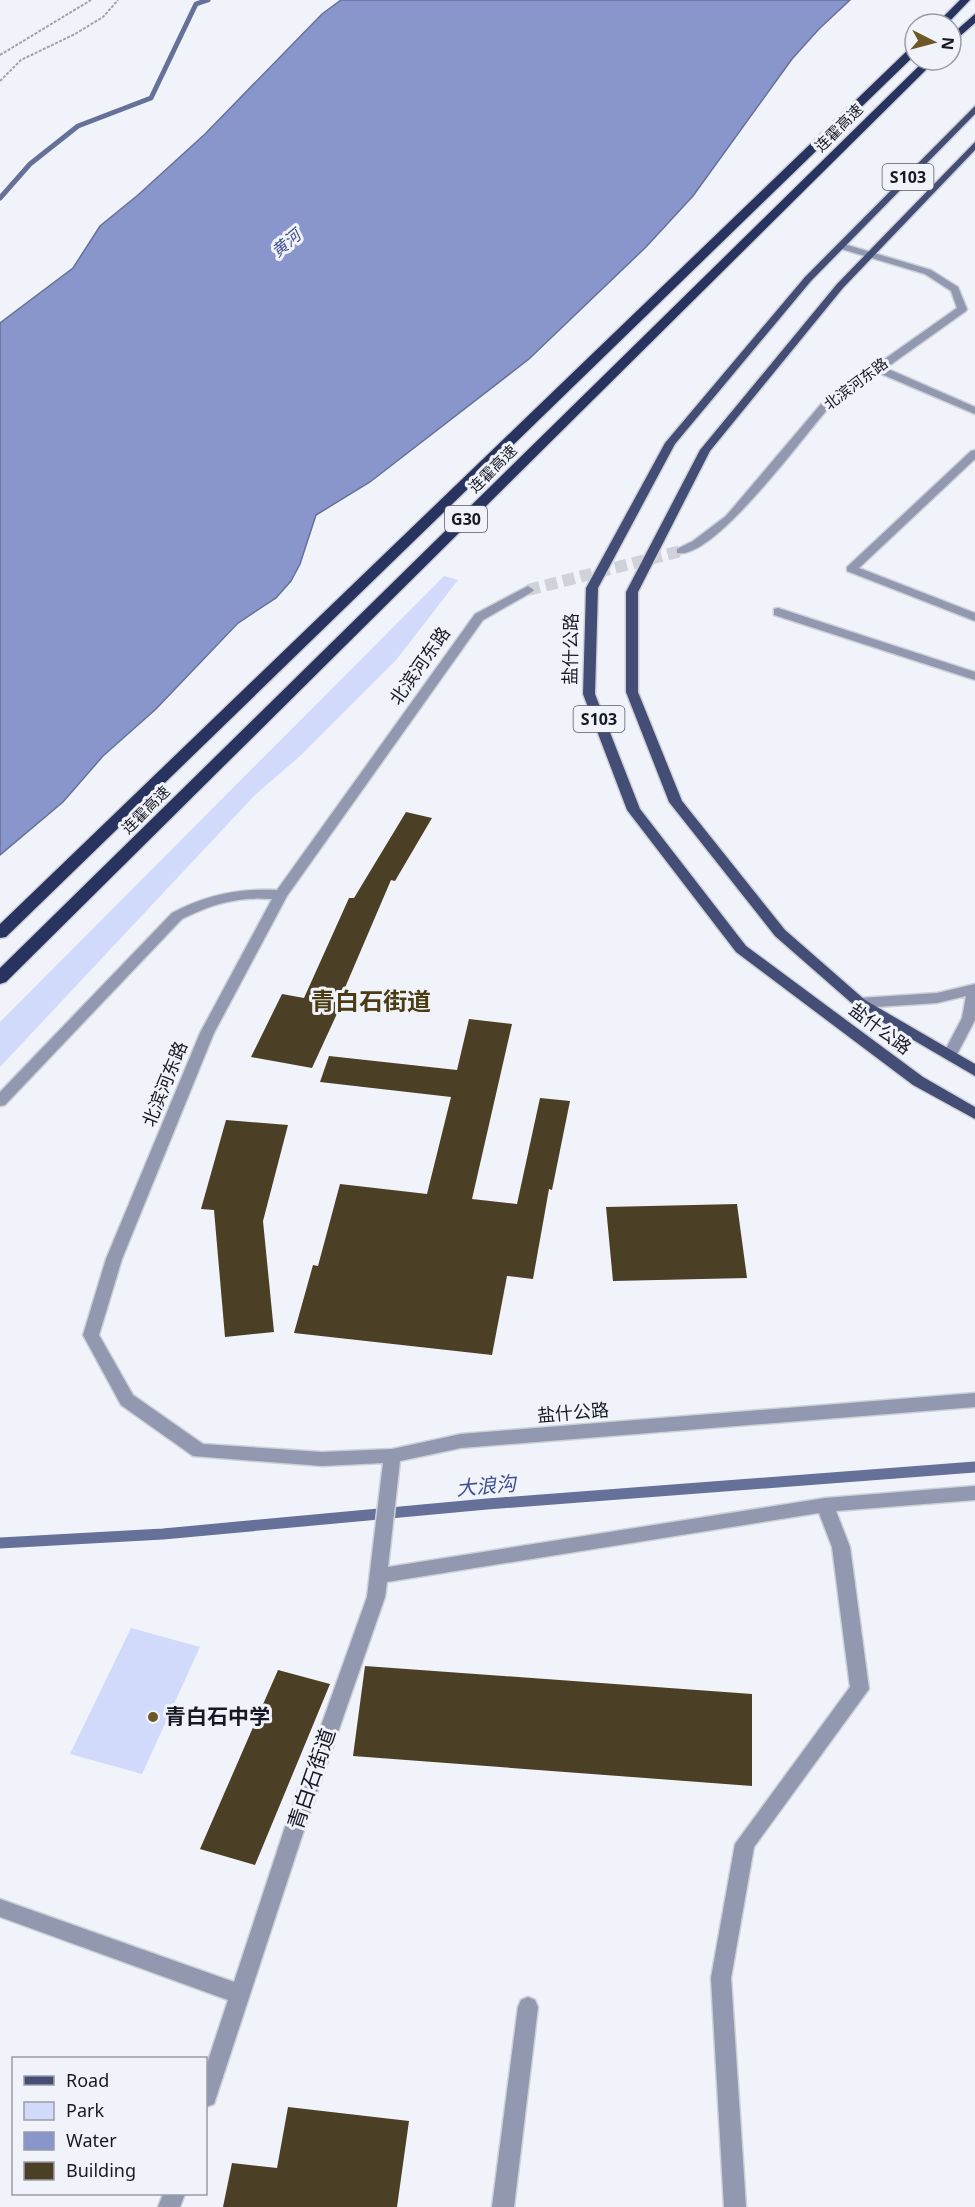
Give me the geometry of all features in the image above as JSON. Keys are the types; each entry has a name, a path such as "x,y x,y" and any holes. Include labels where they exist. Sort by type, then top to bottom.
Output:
{"highway":[{"path":"952,12 965,0"},
{"path":"963,29 975,17"},
{"name":"连霍高速","path":"0,933 903,61"},
{"name":"连霍高速","path":"0,978 919,72"}],"main road":[{"name":"S103","path":"841,246 975,109"},
{"name":"S103","path":"870,254 975,145"},
{"name":"盐什公路","path":"841,246 808,279 664,453 592,588 589,694 634,810 741,949 918,1082 975,1114"},
{"name":"盐什公路","path":"870,254 840,286 705,450 632,592 632,692 676,802 780,933 860,1003 975,1071"}],"street":[{"name":"北滨河东路","path":"681,551 697,543 730,518 825,406 962,309 955,289 928,272 841,246"},
{"path":"877,368 975,411"},
{"path":"975,453 851,569 975,617"},
{"name":"北滨河东路","path":"392,1456 322,1459 199,1451 127,1400 91,1335 114,1259 207,1033 281,895 479,617 528,590"},
{"path":"778,612 975,676"},
{"path":"0,1101 177,916 199,903 225,895 254,892 281,895"},
{"path":"860,1003 937,998 975,989 969,1018 949,1056"},
{"name":"盐什公路","path":"392,1456 461,1441 975,1400"},
{"name":"青白石街道","path":"207,2094 295,1827 376,1598 392,1456"},
{"path":"378,1576 825,1505 975,1493"},
{"path":"735,2207 721,1978 745,1844 860,1689 841,1547 825,1505"},
{"path":"0,1908 239,1994"},
{"path":"503,2207 528,2007"}],"path":[{"path":"0,56 91,0"},
{"path":"0,81 21,60 75,34 103,17 118,0"}],"green space":[{"path":"444,576 458,580 397,659 300,756 255,795 0,1067 0,1022"},
{"path":"131,1628 200,1647 142,1774 70,1754"}],"water":[{"name":"黄河","path":"341,0 850,0 792,59 693,196 646,247 529,359 370,482 316,515 300,564 291,581 276,598 238,623 156,709 103,756 63,802 0,855 0,323 73,268 100,226 205,134 322,14"}],"building":[{"path":"406,812 432,818 395,881 391,880 338,1004 341,1005 312,1068 251,1057 282,994 304,998 349,898 354,898"},
{"path":"469,1019 512,1024 472,1199 517,1204 540,1098 570,1101 552,1190 549,1189 533,1279 507,1276 492,1355 294,1333 313,1265 318,1266 340,1184 427,1194 451,1097 320,1082 329,1056 457,1070"},
{"path":"226,1120 288,1125 263,1221 274,1332 225,1337 214,1210 201,1209"},
{"path":"737,1204 747,1278 613,1281 606,1207"},
{"path":"365,1666 752,1694 752,1786 353,1756"},
{"path":"278,1670 330,1684 255,1865 200,1849"},
{"path":"288,2107 409,2121 397,2207 223,2207 232,2163 277,2168"}],"waterway":[{"path":"0,198 30,164 78,126 151,98 196,4 208,0"},
{"name":"大浪沟","path":"0,1543 163,1534 487,1504 975,1467"}],"tunnel":[{"path":"528,590 681,551"}],"place":[{"name":"青白石中学","path":"153,1717"}],"district":[{"name":"青白石街道","path":"371,1002"}]}
